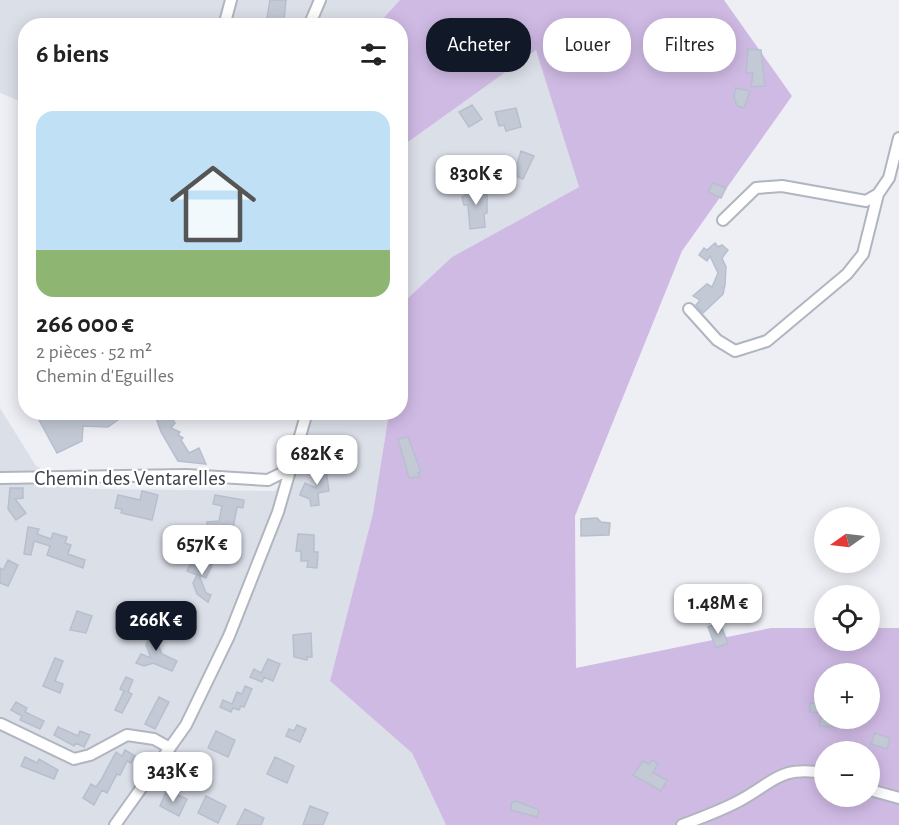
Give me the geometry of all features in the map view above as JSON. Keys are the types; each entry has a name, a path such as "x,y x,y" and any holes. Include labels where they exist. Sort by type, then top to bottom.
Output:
{"street":[{"path":"226,18 231,0"},
{"path":"312,18 320,0"},
{"path":"688,309 717,340 735,351 767,341 847,274 863,254 878,194 889,178 899,138"},
{"path":"723,220 756,188 782,186 866,201 878,194"},
{"path":"120,823 186,725 229,636 278,512 305,420"},
{"name":"Chemin des Ventarelles","path":"0,478 186,475 268,480 292,468"},
{"path":"1,724 74,759 90,755 127,735 154,740 170,748"},
{"path":"682,825 741,800 782,774 803,769 814,770"},
{"path":"880,793 899,798"}],"shaded area":[{"path":"0,0 400,0 383,18 18,18 18,100 0,93"},
{"path":"400,0 724,0 792,96 682,251 575,516 576,668 771,628 814,628 814,651 880,651 880,628 899,628 899,825 446,825 412,753 330,681 373,513 388,420 408,420 408,298 452,257 579,187 536,50 531,54 531,18 426,18 426,72 505,72 408,142 408,18 383,18"},
{"path":"536,49 579,187 452,257 408,298 408,142 504,72 531,72 531,53"},
{"path":"0,408 36,466 91,489 275,491 305,443 310,420 388,420 373,513 330,681 412,753 446,825 0,825"}],"building":[{"path":"270,0 286,0 284,18 267,18"},
{"path":"748,49 761,50 765,86 751,87 753,73 746,73"},
{"path":"736,88 750,91 744,108 737,106 734,97"},
{"path":"472,105 482,119 469,127 459,112"},
{"path":"516,108 521,127 506,131 504,125 499,126 495,112"},
{"path":"521,151 534,156 523,179 514,175"},
{"path":"475,179 479,193 487,194 487,213 484,214 485,227 470,229 468,205 464,205 462,197 471,191 468,181"},
{"path":"713,183 726,188 721,198 708,192"},
{"path":"715,243 718,247 722,245 728,250 722,258 726,267 725,285 723,294 703,313 696,305 700,300 693,296 707,284 712,287 718,273 710,256 707,261 699,255 704,248 707,250"},
{"path":"39,420 118,420 108,427 83,426 82,441 57,453"},
{"path":"157,420 173,420 175,423 171,428 180,432 178,435 183,438 181,440 189,453 199,448 206,464 178,461"},
{"path":"408,437 421,472 418,473 419,477 409,478 398,439"},
{"path":"325,463 329,491 318,493 319,505 311,506 310,499 300,495 305,483 316,488 316,465"},
{"path":"10,488 23,488 23,498 15,499 26,513 16,520 8,509"},
{"path":"142,491 158,495 152,520 121,513 122,509 115,508 118,495 140,500"},
{"path":"215,495 244,500 243,508 237,507 232,534 208,531 207,522 219,521 222,506 213,504"},
{"path":"597,518 601,522 610,523 609,535 581,536 581,519"},
{"path":"28,527 39,529 37,534 51,539 53,533 67,537 65,543 71,545 68,554 85,560 83,568 47,555 50,546 34,541 31,555 24,554"},
{"path":"298,534 314,535 314,552 318,552 317,568 307,567 308,561 301,561 301,551 296,551"},
{"path":"205,555 215,559 206,578 199,575 206,593 211,595 208,602 197,594 193,583 197,575 187,571 190,564 200,568"},
{"path":"8,560 18,565 8,586 0,583 0,568 3,570"},
{"path":"77,611 92,616 86,633 70,630"},
{"path":"720,623 728,643 716,648 708,627"},
{"path":"154,626 164,630 158,645 162,654 177,661 172,671 153,663 144,666 136,663 141,654 151,658 146,645"},
{"path":"311,633 312,657 307,657 307,660 294,657 293,635"},
{"path":"55,658 63,661 55,681 63,684 60,693 43,686"},
{"path":"268,659 280,664 273,681 264,677 262,682 250,677 254,669 261,673"},
{"path":"126,677 133,680 128,692 132,694 122,713 115,710 124,691 120,689"},
{"path":"245,686 252,689 244,707 241,706 239,710 233,708 231,712 220,707 223,700 232,704 237,692 242,694"},
{"path":"159,697 169,702 155,729 145,724"},
{"path":"16,702 27,708 25,712 44,721 40,729 20,720 22,716 11,710"},
{"path":"810,703 814,703 814,712 810,712"},
{"path":"297,725 306,729 300,742 286,736 289,729 294,731"},
{"path":"58,727 78,736 80,731 90,735 84,747 76,743 74,746 54,735"},
{"path":"216,731 235,740 228,757 208,748"},
{"path":"875,733 890,738 887,749 880,747 880,741 872,741"},
{"path":"125,750 135,756 131,763 127,761 120,775 117,774 107,793 102,790 94,805 83,798 91,784 96,787 116,752 122,756"},
{"path":"25,757 37,763 39,759 58,770 54,779 21,766"},
{"path":"275,757 294,766 287,783 267,774"},
{"path":"652,760 658,763 653,773 667,780 661,791 633,775 643,761 649,764"},
{"path":"167,790 187,799 179,816 160,806"},
{"path":"206,796 226,806 218,823 198,813"},
{"path":"516,801 539,810 537,817 511,810 511,803"},
{"path":"310,806 328,813 323,825 303,825"},
{"path":"245,809 264,818 261,825 237,825"}]}
